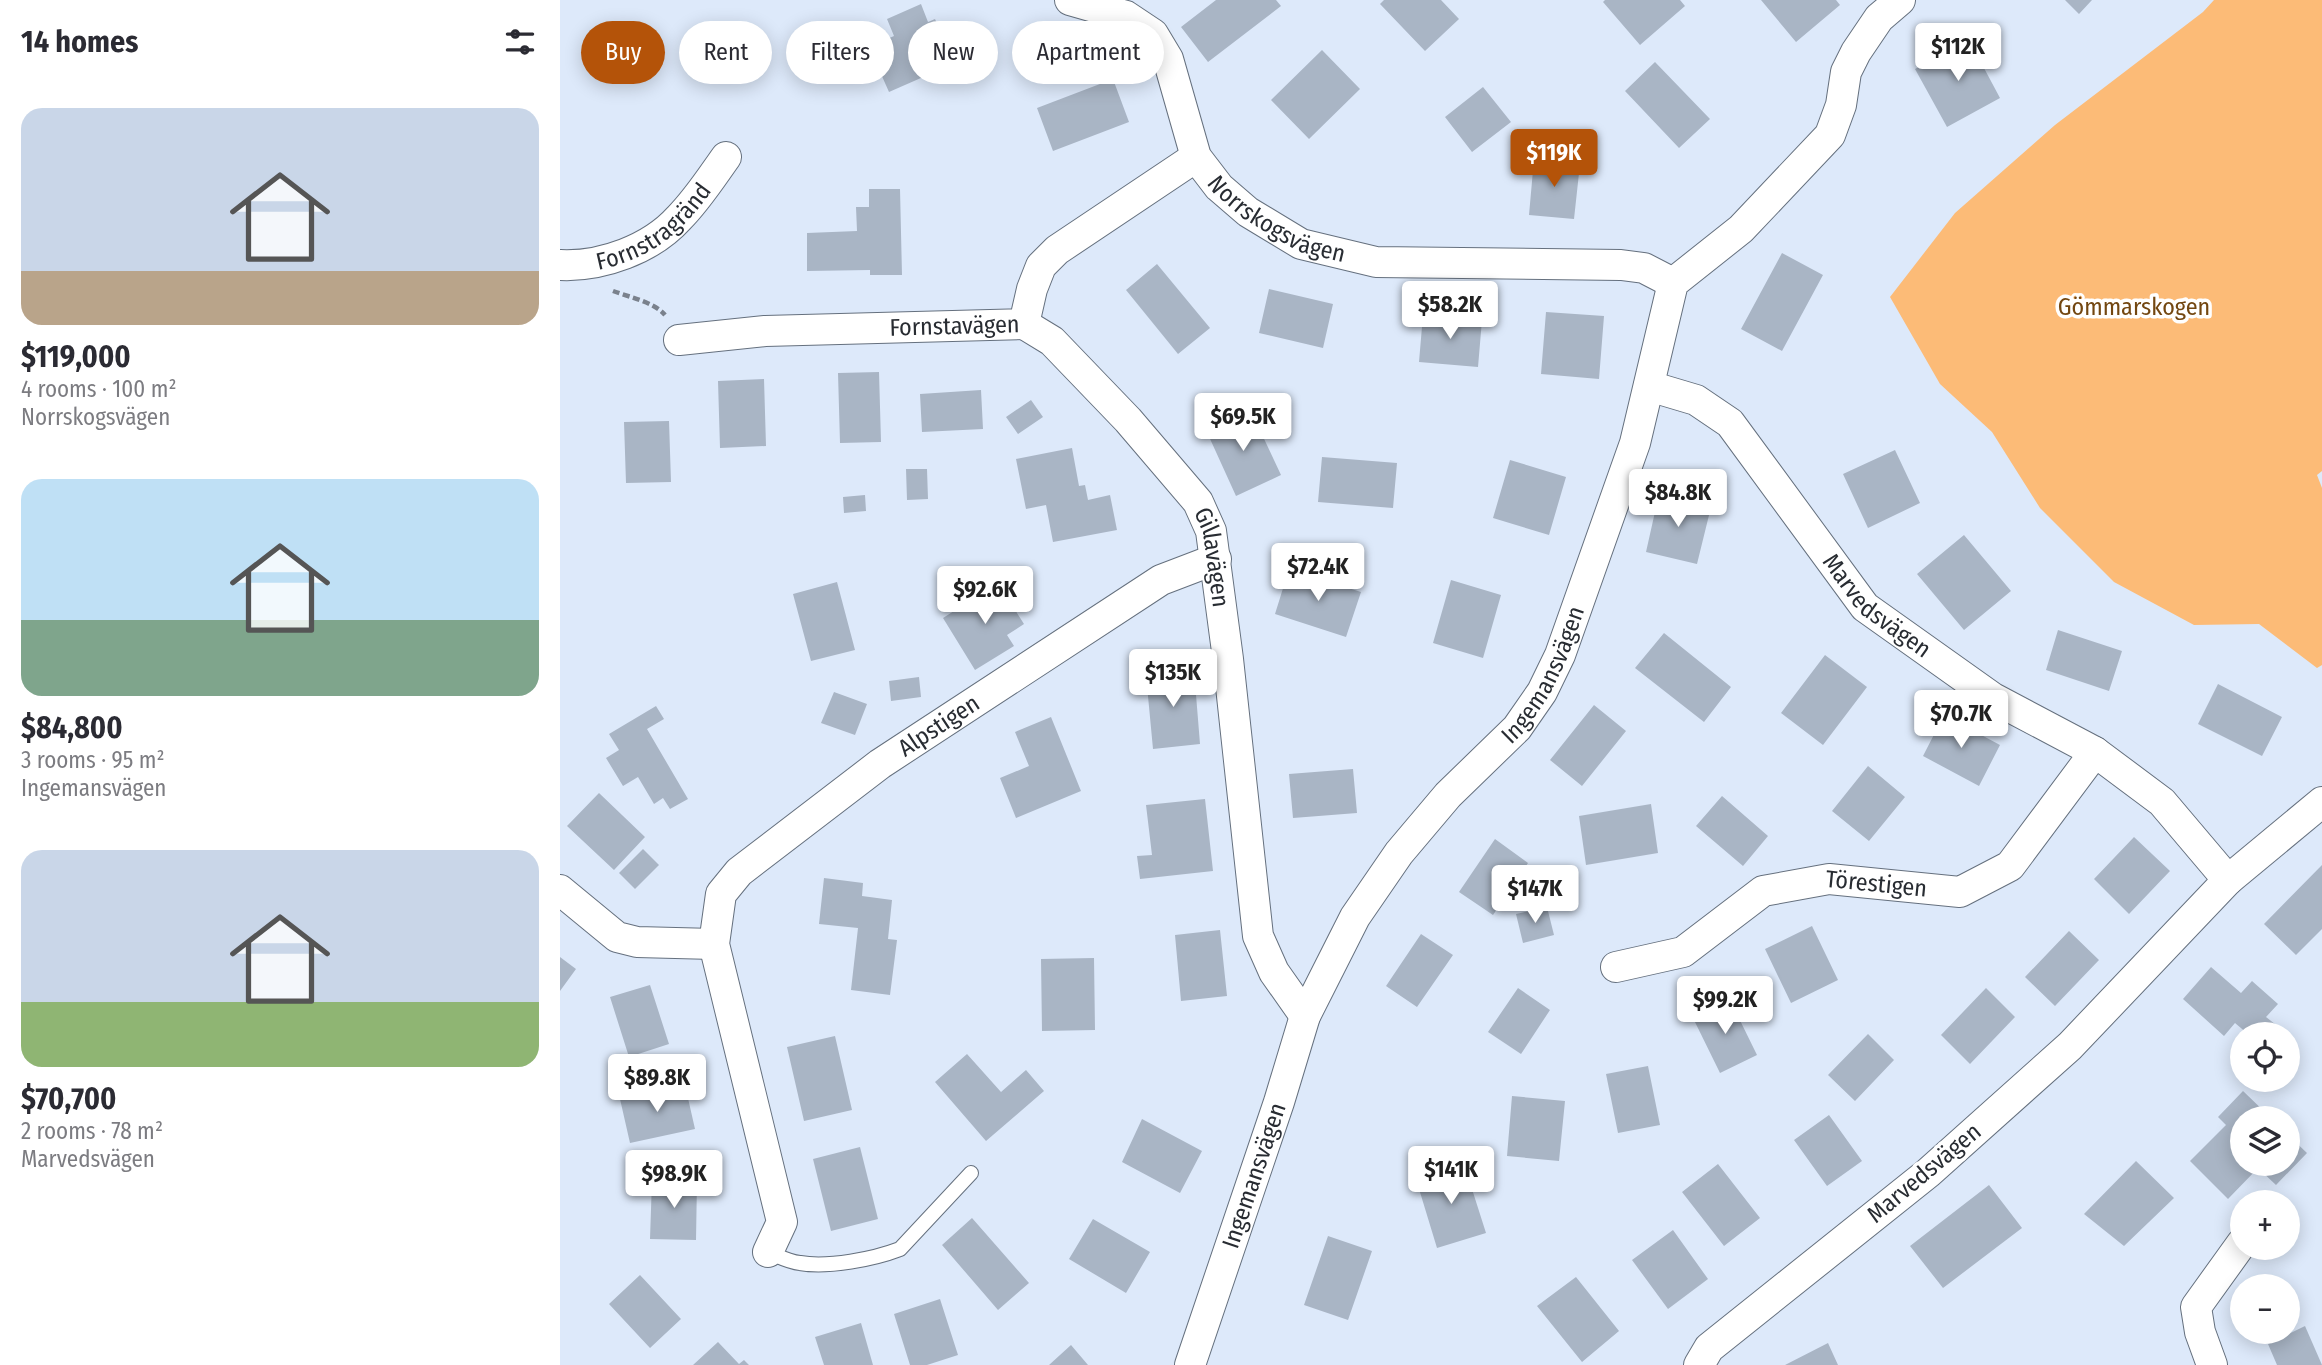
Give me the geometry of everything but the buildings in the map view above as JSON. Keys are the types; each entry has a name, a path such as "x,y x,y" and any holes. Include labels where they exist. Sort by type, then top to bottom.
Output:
{"street":[{"name":"Norrskogsvägen","path":"1070,0 1126,16 1153,34 1168,59 1196,157 1219,187 1248,212 1301,244 1376,262 1621,265 1644,268 1673,283"},
{"path":"1673,283 1741,229 1830,135 1840,105 1846,72 1856,52 1879,18 1900,0"},
{"name":"Fornstragränd","path":"560,265 608,260 646,244 678,220 726,157"},
{"name":"Fornstavägen","path":"679,340 765,331 1024,324 1032,289 1041,266 1057,250 1196,157"},
{"name":"Ingemansvägen","path":"1190,1365 1279,1102 1305,1016 1355,917 1399,853 1448,795 1517,728 1542,692 1560,655 1635,443 1673,283"},
{"name":"Gillavägen","path":"1024,324 1052,341 1128,420 1198,502 1211,531 1258,936 1274,972 1305,1016"},
{"name":"Marvedsvägen","path":"1649,386 1696,400 1730,423 1865,607 1993,698 2095,752 2162,802 2228,880"},
{"name":"Alpstigen","path":"768,1252 782,1222 714,944 721,894 739,872 869,772 1160,580 1216,559"},
{"name":"Törestigen","path":"1616,967 1683,953 1763,891 1829,879 1960,892 2010,866 2095,752"},
{"name":"Marvedsvägen","path":"1699,1365 1709,1348 1928,1172 2070,1045 2228,880 2322,802"},
{"path":"560,890 617,937 636,942 714,944"},
{"path":"2212,1365 2200,1332 2196,1307 2230,1260"}],"lane":[{"name":"Alpstigen","path":"768,1252 798,1263 820,1265 885,1255 900,1249 971,1173"}],"path":[{"path":"623,295 649,305"}],"green space":[{"name":"Gömmarskogen","path":"2214,0 2322,0 2322,471 2317,475 2322,488 2322,665 2317,668 2259,624 2194,625 2114,582 2040,508 1992,432 1940,384 1890,297 1955,213 2055,125 2203,12"}]}
